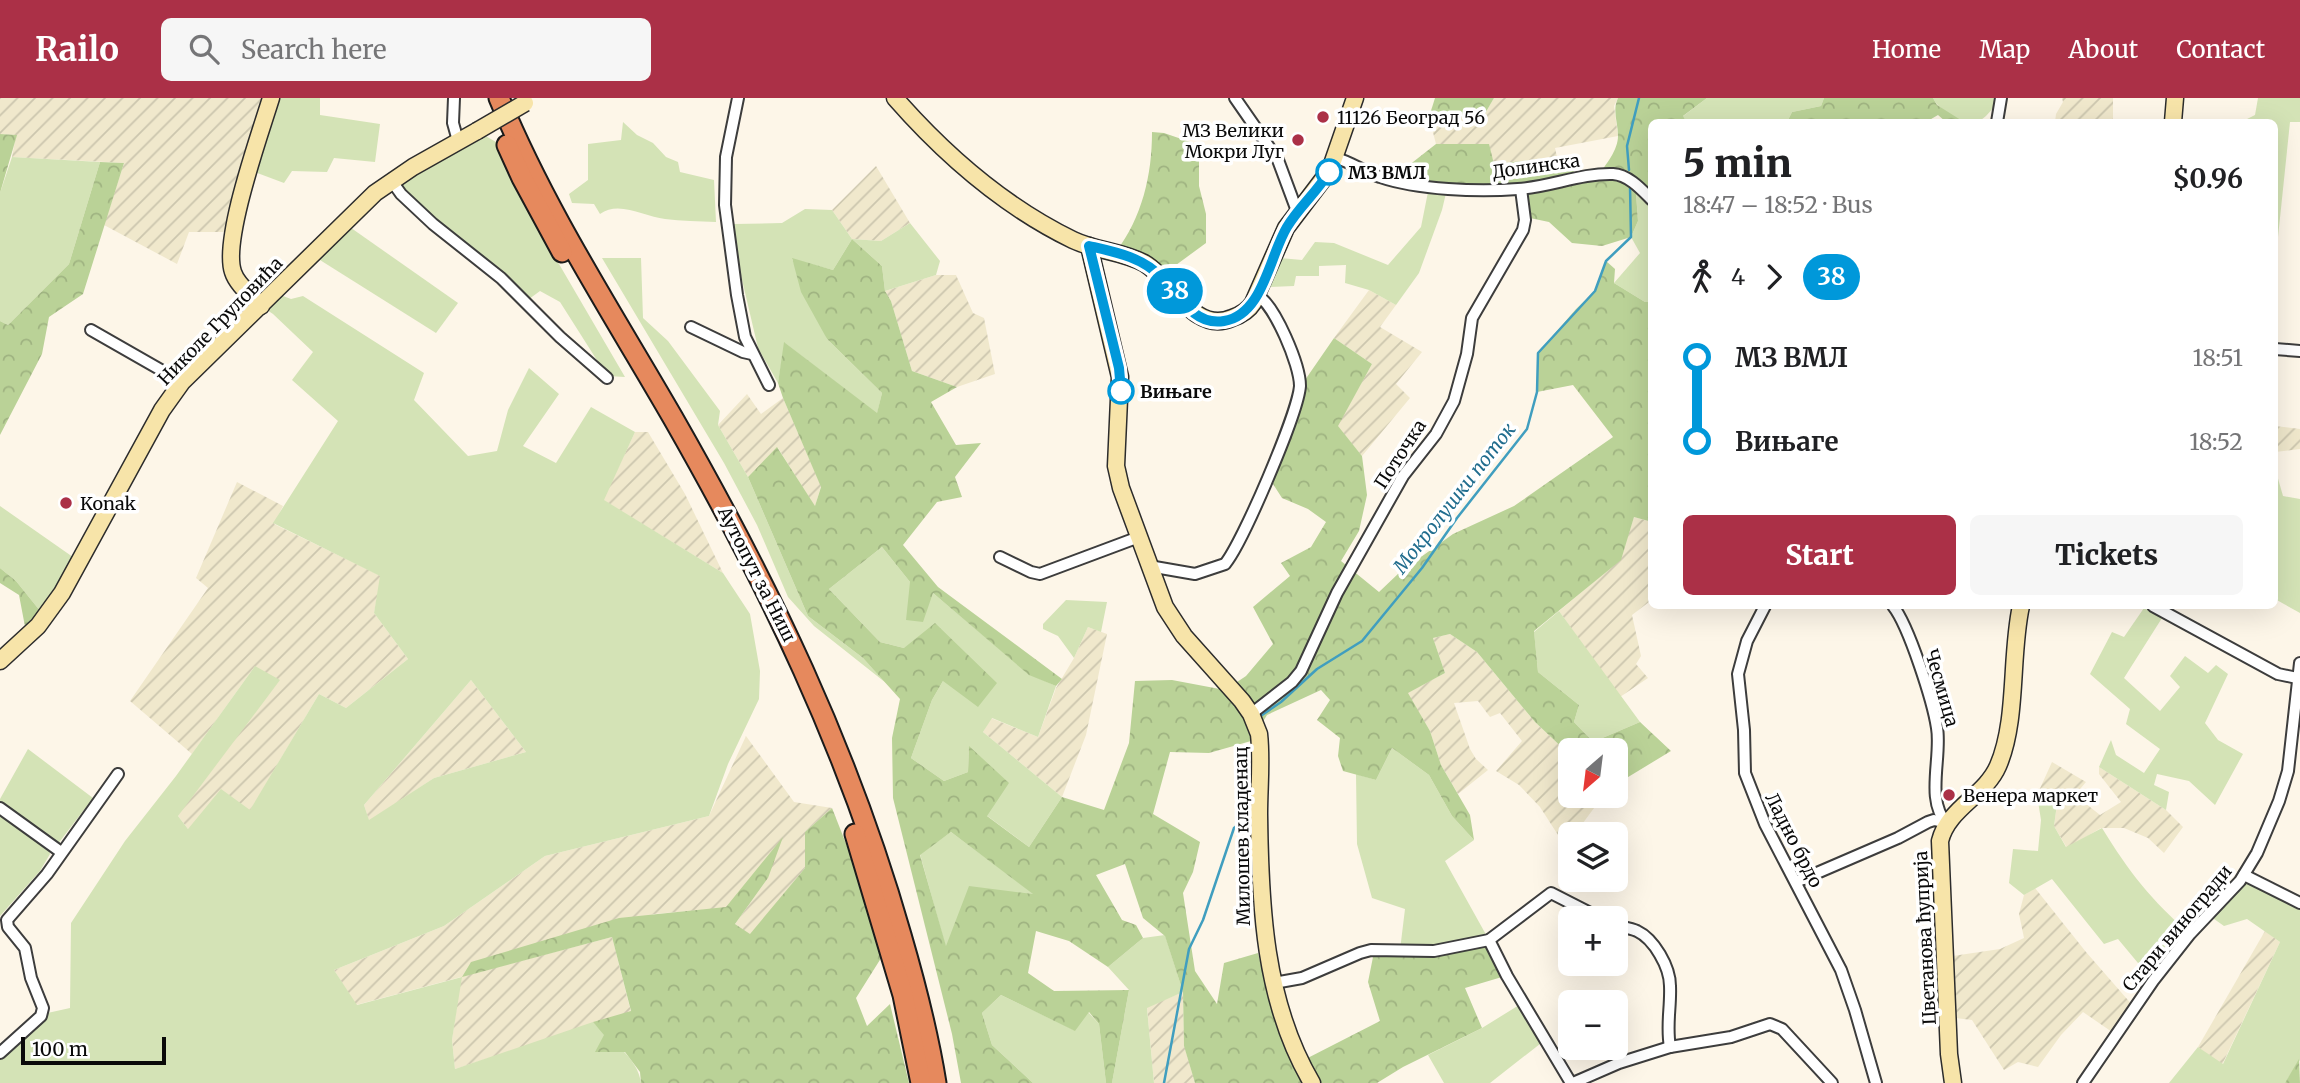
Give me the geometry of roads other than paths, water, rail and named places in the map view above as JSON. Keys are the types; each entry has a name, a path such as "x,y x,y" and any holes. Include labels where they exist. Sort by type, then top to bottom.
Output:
{"highway":[{"name":"Аутопут за Ниш","path":"486,98 543,219 711,512 783,654 840,791 862,856 902,995 922,1083"},
{"name":"Аутопут за Ниш","path":"499,98 564,230 721,505 800,660 833,736 882,871 915,988 936,1083"}],"street":[{"path":"261,306 234,275 231,245 271,98"},
{"path":"454,98 453,123 458,141"},
{"path":"738,98 726,157 725,205 740,316 752,354 769,385"},
{"path":"895,98 942,148 1038,221 1089,246 1116,252 1145,264 1161,276 1191,310 1209,321 1222,321 1251,307 1278,244 1297,211 1323,182 1336,158 1355,98"},
{"path":"1235,98 1278,160 1297,211"},
{"path":"1998,119 2001,98"},
{"path":"2173,119 2175,98"},
{"name":"Николе Груловића","path":"0,660 38,626 62,593 163,410 183,382 374,193 391,180 529,101"},
{"name":"Долинска","path":"1336,158 1370,174 1394,181 1489,191 1521,189 1560,180 1613,174 1627,179 1648,197"},
{"path":"391,180 401,194 433,225 501,278 560,337 607,378"},
{"name":"Поточка","path":"1251,714 1292,682 1301,671 1337,593 1403,476 1436,434 1454,401 1472,318 1523,230 1525,220 1521,189"},
{"name":"Милошев кладенац","path":"1089,246 1120,377 1117,475 1165,607 1177,627 1242,701 1256,723 1260,742 1260,877 1263,925 1274,983 1292,1042 1312,1083"},
{"path":"1149,566 1195,574 1226,564 1239,542 1287,427 1298,394 1297,365 1267,303 1257,295"},
{"path":"691,327 752,354"},
{"path":"91,330 183,382"},
{"path":"2278,349 2300,351"},
{"path":"1000,557 1040,574 1139,537"},
{"name":"Ладно брдо","path":"1763,609 1747,641 1738,674 1745,773 1765,824 1841,970 1877,1083"},
{"name":"Чесмица","path":"1895,609 1907,631 1935,719 1938,736 1936,801 1939,814 1947,823"},
{"path":"1796,881 1898,838 1928,822 1934,820 1947,823 1990,780 2002,757 2009,720 2021,609"},
{"path":"2159,609 2278,674 2297,678"},
{"name":"Стари виногради","path":"2083,1083 2120,1027 2182,943 2244,875 2261,844 2286,779 2297,707 2300,663"},
{"path":"0,1053 41,1016 43,1007 31,978 25,948 8,928 7,920 47,874 118,774"},
{"path":"0,808 61,852"},
{"name":"Цветанова ћуприја","path":"1947,823 1940,838 1939,850 1949,1054 1953,1083"},
{"path":"2244,875 2300,903"},
{"path":"1274,983 1302,978 1371,950 1434,951 1489,940 1551,893 1576,906"},
{"path":"1628,929 1646,938 1666,967 1671,988 1667,1029 1670,1047"},
{"path":"1489,940 1496,957 1572,1083 1619,1063 1670,1047 1731,1037 1770,1024 1782,1030 1832,1083"}],"waterway":[{"path":"1629,170 1627,146 1639,98"},
{"name":"Мокролушки поток","path":"1262,715 1281,702 1317,669 1362,641 1422,568 1457,518 1527,429 1537,392 1538,353 1595,291 1606,261 1631,237 1630,186"},
{"name":"Мокролушки поток","path":"1164,1083 1189,949 1203,920 1234,828 1253,812"}],"place":[{"name":"11126 Београд 56","path":"1323,117"},
{"name":"МЗ Велики Мокри Луг","path":"1298,140"},
{"name":"МЗ ВМЛ","path":"1329,172"},
{"name":"Вињаге","path":"1121,391"},
{"name":"Konak","path":"66,503"},
{"name":"Венера маркет","path":"1949,795"}]}
